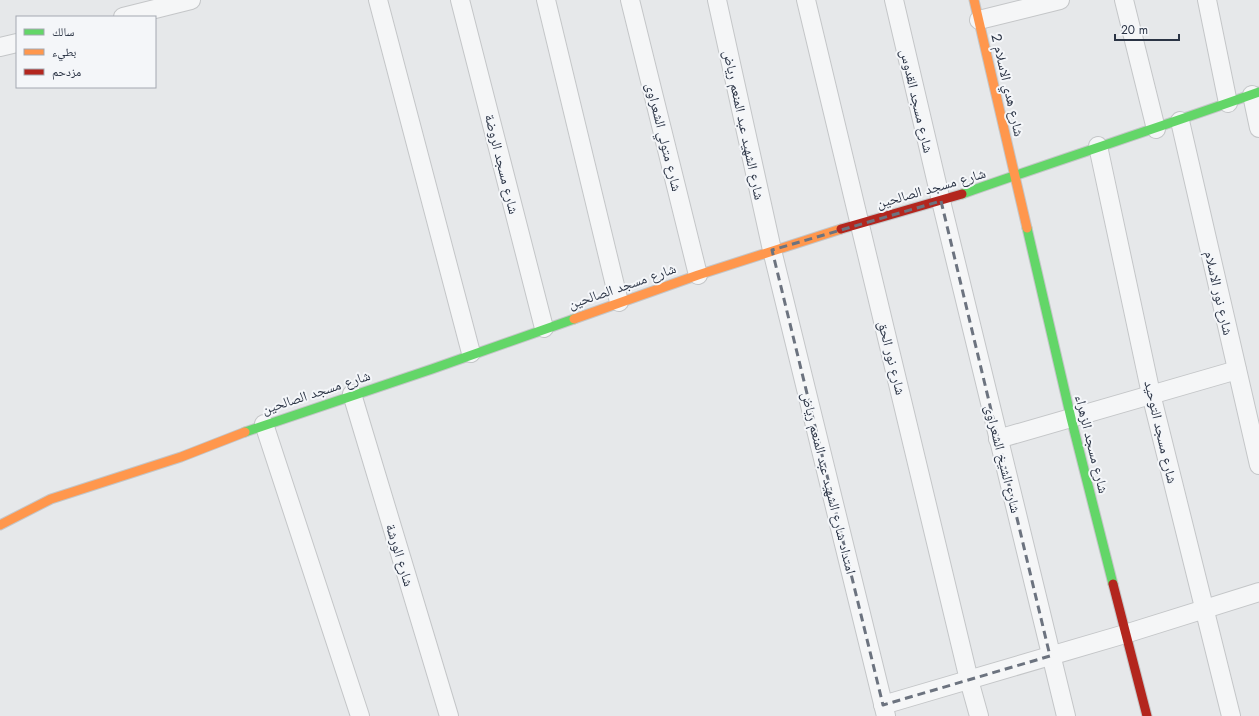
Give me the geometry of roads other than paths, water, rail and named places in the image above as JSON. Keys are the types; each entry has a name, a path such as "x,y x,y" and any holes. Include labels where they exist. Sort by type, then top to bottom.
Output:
{"street":[{"path":"127,16 191,0"},
{"path":"378,0 471,353"},
{"name":"شارع مسجد الروضة","path":"460,0 544,328"},
{"path":"546,0 619,302"},
{"name":"شارع متولي الشعراوى","path":"630,0 698,275"},
{"name":"شارع الشهيد عبد المنعم رياض","path":"717,0 772,250"},
{"name":"شارع نور الحق","path":"806,0 969,680 979,716"},
{"name":"شارع مسجد القدوس","path":"894,0 940,202"},
{"name":"شارع هدي الاسلام 2","path":"974,0 1014,177"},
{"path":"979,20 1060,0"},
{"path":"1124,0 1156,129"},
{"path":"1207,0 1228,103"},
{"path":"0,48 16,43"},
{"path":"1255,93 1259,128"},
{"name":"شارع مسجد الصالحين","path":"0,525 51,499 181,457 264,424 392,382 471,353 772,250 859,223 940,202 1098,146 1180,121 1255,93"},
{"name":"شارع نور الاسلام","path":"1180,121 1259,465"},
{"name":"شارع مسجد التوحيد","path":"1098,146 1151,394 1231,716"},
{"name":"شارع مسجد الزهراء","path":"1014,177 1071,418 1147,716"},
{"name":"شارع الشيخ الشعراوى","path":"940,202 1050,656 1066,716"},
{"name":"امتداد شارع الشهيد عبد المنعم رياض","path":"772,250 885,711"},
{"path":"998,439 1237,370"},
{"name":"شارع الورشة","path":"352,394 449,716"},
{"path":"264,424 360,716"},
{"path":"885,711 969,680 1125,634 1259,592"}]}
